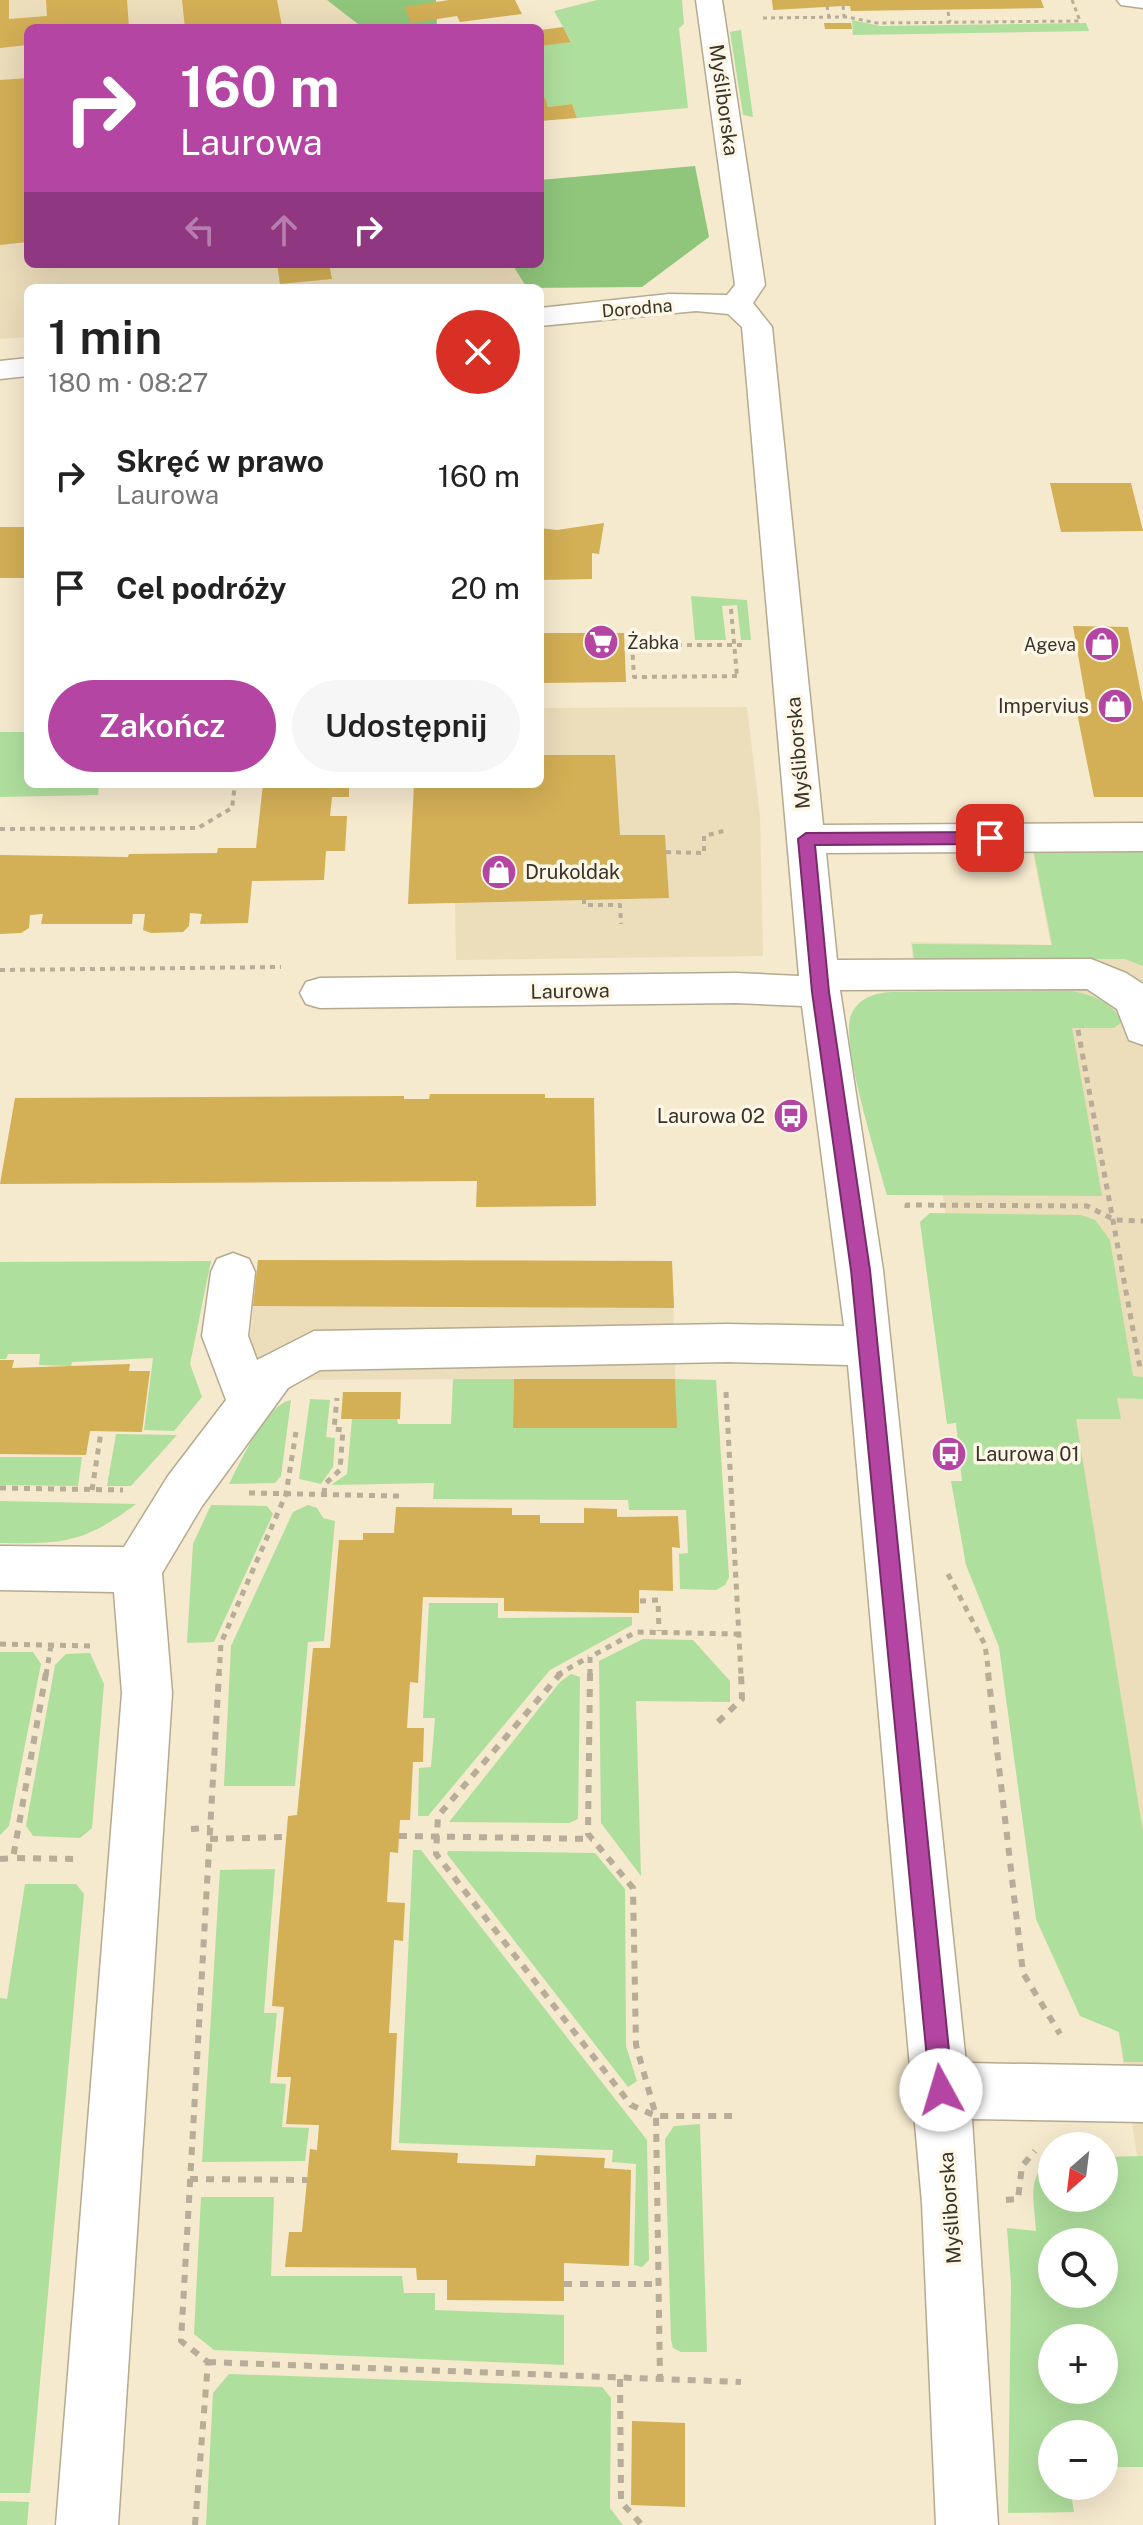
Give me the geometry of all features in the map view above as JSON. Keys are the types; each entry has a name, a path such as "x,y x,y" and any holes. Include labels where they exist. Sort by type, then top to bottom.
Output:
{"street":[{"name":"Myśliborska","path":"709,0 750,285 735,306 753,318 757,327 820,983 868,1346 951,2203 967,2525"},
{"path":"1130,0 1143,0"},
{"name":"Dorodna","path":"544,317 704,302 735,306"},
{"path":"0,370 24,367"},
{"path":"806,839 1143,837"},
{"name":"Laurowa","path":"320,993 736,988 1091,974 1126,988 1139,1010 1143,1029"},
{"path":"233,1272 225,1336 250,1403"},
{"path":"87,2525 147,1693 144,1626 137,1570 185,1491 272,1374 727,1343 868,1346"},
{"path":"0,1568 137,1570"},
{"path":"941,2090 1143,2094"}],"path":[{"path":"763,18 844,17 877,23 1080,21 1072,0"},
{"path":"827,6 829,17"},
{"path":"843,6 844,17"},
{"path":"807,10 809,17"},
{"path":"948,12 950,22"},
{"path":"731,609 737,676"},
{"path":"747,645 632,645 634,677 749,676"},
{"path":"0,829 198,828 232,808 234,788"},
{"path":"666,852 704,853 704,836 727,830"},
{"path":"584,899 584,905 620,905 621,924"},
{"path":"0,970 316,967 320,993"},
{"path":"1078,1030 1140,1368 1143,1368"},
{"path":"908,1218 907,1205 1087,1206 1115,1220 1143,1221"},
{"path":"718,1722 742,1699 725,1375 727,1343"},
{"path":"324,1494 325,1484 340,1470 343,1430 334,1429 326,1369"},
{"path":"326,1369 302,1395 286,1494 221,1643 181,2341 208,2362 741,2382"},
{"path":"92,1490 101,1432"},
{"path":"371,1496 399,1496"},
{"path":"946,1561 948,1577 985,1645 1023,1973 1070,2050 1075,2093"},
{"path":"640,1601 658,1600 659,1631"},
{"path":"732,2116 656,2116 631,2105 436,1854 436,1836 438,1816 554,1677 636,1632 740,1634"},
{"path":"13,1858 51,1645"},
{"path":"590,1657 588,1834 633,1888 636,2045 656,2116 660,2379"},
{"path":"399,1836 592,1839"},
{"path":"210,1839 286,1837"},
{"path":"0,1859 83,1860"},
{"path":"951,2203 1018,2199 1018,2176 1028,2156 1038,2148"},
{"path":"190,2179 307,2180"},
{"path":"564,2284 658,2284"},
{"path":"195,2525 208,2362"},
{"path":"620,2379 621,2502 642,2525"}],"shaded area":[{"path":"0,0 343,0 359,24 24,24 24,268 514,268 524,284 24,284 24,337 0,339"},
{"path":"747,707 760,816 763,956 456,960 455,901 537,788 544,788 544,708"},
{"path":"1143,852 1143,2467 1118,2464 1118,2420 1104,2420 1104,2404 1118,2404 1118,2324 1104,2324 1104,2308 1118,2308 1118,2228 1104,2228 1104,2212 1118,2212 1118,2180 1137,2156 1098,1893 985,1529 911,942 1051,945 1033,853"},
{"path":"258,1260 672,1261 677,1428 513,1428 513,1379 246,1380"}],"green space":[{"path":"327,0 436,0 437,24 358,24"},
{"path":"597,0 682,0 684,24 679,28 688,108 577,118 572,104 548,107 544,99 544,45 571,41 554,11"},
{"path":"852,20 880,26 1086,23 1089,31 853,35"},
{"path":"741,30 753,117 743,115 730,32"},
{"path":"695,166 709,237 642,287 544,288 544,284 524,284 514,268 544,268 544,180"},
{"path":"691,596 747,600 751,640 741,640 737,605 722,606 726,640 695,640"},
{"path":"0,732 24,732 24,788 99,788 98,795 0,797"},
{"path":"1143,852 1143,966 1125,959 914,959 912,944 1052,945 1034,853"},
{"path":"1072,991 1101,1000 1113,1009 1122,1022 1114,1028 1072,1028 1102,1196 887,1195 851,1050 851,1015 858,1004 873,995 891,992"},
{"path":"930,1213 1081,1215 1095,1220 1110,1240 1133,1376 1143,1377 1143,1399 1117,1398 1121,1419 1076,1419 1143,1832 1143,2062 1124,2062 1119,2032 1080,2016 1036,1919 999,1647 966,1565 951,1481 962,1481 956,1423 947,1424 920,1222"},
{"path":"211,1261 190,1364 202,1397 174,1431 144,1430 153,1358 72,1362 71,1366 39,1365 40,1354 8,1354 6,1359 0,1359 0,1262"},
{"path":"453,1379 514,1379 513,1428 676,1428 675,1379 716,1380 729,1577 725,1585 716,1590 680,1589 679,1554 688,1553 686,1510 629,1510 628,1500 433,1499 434,1483 331,1485 347,1474 352,1419 397,1419 398,1424 451,1424"},
{"path":"310,1399 330,1400 326,1437 335,1438 333,1467 321,1484 299,1479"},
{"path":"291,1400 281,1476 275,1483 229,1484 263,1423 281,1404"},
{"path":"116,1434 177,1435 131,1486 107,1486"},
{"path":"0,1457 82,1457 78,1486 0,1485"},
{"path":"0,1501 136,1504 87,1534 41,1543 0,1543"},
{"path":"211,1505 267,1506 273,1514 214,1642 187,1643 193,1544"},
{"path":"308,1505 317,1508 323,1518 335,1521 324,1641 308,1642 295,1786 224,1786 231,1646 293,1512"},
{"path":"429,1603 498,1603 498,1618 632,1617 632,1625 550,1670 428,1816 418,1816 419,1768 431,1767 435,1718 423,1718"},
{"path":"643,1639 693,1640 730,1681 730,1702 636,1701 641,1876 601,1823 599,1661"},
{"path":"0,1652 33,1652 41,1664 9,1826 0,1835"},
{"path":"90,1653 104,1684 92,1828 80,1838 33,1836 26,1826 55,1665 66,1654"},
{"path":"571,1674 580,1677 578,1819 569,1823 449,1822 560,1682"},
{"path":"413,1850 421,1850 647,2140 649,2260 642,2267 634,2265 636,2164 612,2162 613,2150 399,2143"},
{"path":"448,1851 595,1853 625,1889 626,2046 637,2081 628,2087 447,1854"},
{"path":"275,1869 264,2013 277,2013 270,2083 286,2084 282,2127 309,2128 305,2161 202,2162 220,1870"},
{"path":"25,1884 76,1884 84,1894 30,2493 0,2493 0,1998 7,1999"},
{"path":"700,2124 707,2352 681,2352 673,2348 671,2340 665,2139 674,2126"},
{"path":"1143,2156 1143,2467 1118,2467 1118,2420 1038,2420 1038,2500 1072,2500 1074,2512 1008,2513 1011,2284 1007,2228 1036,2231 1035,2182 1038,2173 1038,2212 1118,2212 1118,2157"},
{"path":"201,2197 274,2197 271,2276 402,2276 404,2293 435,2293 435,2310 564,2315 564,2365 214,2350 194,2334"},
{"path":"229,2374 602,2387 611,2398 610,2508 623,2525 206,2525 213,2393"},
{"path":"0,2501 29,2502 27,2525 0,2525"}],"building":[{"path":"0,0 9,0 9,19 47,16 46,0 127,0 129,24 24,24 24,45 0,48"},
{"path":"182,0 277,0 282,24 185,24"},
{"path":"449,0 515,0 522,14 460,22 457,16 411,23 404,7"},
{"path":"772,0 1041,0 1044,8 851,11 850,6 843,6 773,10"},
{"path":"824,23 851,23 852,29 825,29"},
{"path":"563,27 571,42 544,45 544,29"},
{"path":"24,78 24,242 0,245 0,80"},
{"path":"544,98 548,107 572,104 577,118 544,121"},
{"path":"278,268 330,268 332,279 280,284"},
{"path":"1050,483 1131,483 1143,531 1061,532"},
{"path":"604,523 599,554 592,553 592,579 544,580 544,528 557,530"},
{"path":"0,527 24,527 24,578 0,578"},
{"path":"1073,626 1128,627 1143,703 1143,797 1094,797 1077,713 1088,712"},
{"path":"544,633 624,633 626,682 544,683"},
{"path":"544,755 615,755 620,835 665,835 669,898 408,904 414,788 544,788"},
{"path":"263,788 349,788 349,797 332,797 330,816 347,816 345,851 326,851 324,880 252,881 248,923 200,924 202,914 190,913 189,926 183,932 151,933 143,930 145,914 133,914 132,924 41,924 43,914 30,915 29,928 21,933 0,934 0,855 128,857 129,854 217,853 218,848 256,848"},
{"path":"430,1094 545,1094 545,1098 594,1098 596,1206 476,1207 477,1181 0,1184 15,1098 404,1096 404,1099 429,1099"},
{"path":"258,1260 672,1261 674,1308 253,1306"},
{"path":"0,1360 14,1360 12,1368 130,1364 129,1371 150,1371 142,1432 90,1431 86,1455 0,1454"},
{"path":"514,1379 675,1379 677,1428 513,1428"},
{"path":"343,1392 401,1392 400,1419 341,1419"},
{"path":"396,1507 512,1508 512,1515 540,1515 540,1523 584,1523 584,1508 617,1509 617,1517 678,1516 680,1548 672,1547 673,1591 639,1590 639,1613 504,1611 504,1598 423,1597 418,1683 410,1682 407,1728 424,1728 423,1762 413,1762 410,1820 400,1820 398,1853 390,1852 387,1902 405,1903 403,1941 394,1940 389,2033 397,2033 391,2150 458,2153 457,2163 535,2166 536,2155 605,2158 604,2168 631,2170 629,2266 564,2263 564,2301 447,2300 447,2280 417,2280 416,2268 285,2267 289,2232 302,2232 310,2149 317,2150 319,2125 286,2124 291,2077 277,2077 284,2007 272,2006 288,1816 297,1815 313,1648 330,1648 339,1540 363,1540 363,1533 394,1533"},
{"path":"632,2421 685,2423 685,2507 631,2505"}],"place":[{"name":"Żabka","path":"601,642"},
{"name":"Ageva","path":"1102,644"},
{"name":"Impervius","path":"1115,706"},
{"name":"Drukoldak","path":"499,872"},
{"name":"Laurowa 02","path":"791,1116"},
{"name":"Laurowa 01","path":"949,1454"}],"route":[{"path":"941,2090 861,1270 820,992 806,839 990,838"}]}
